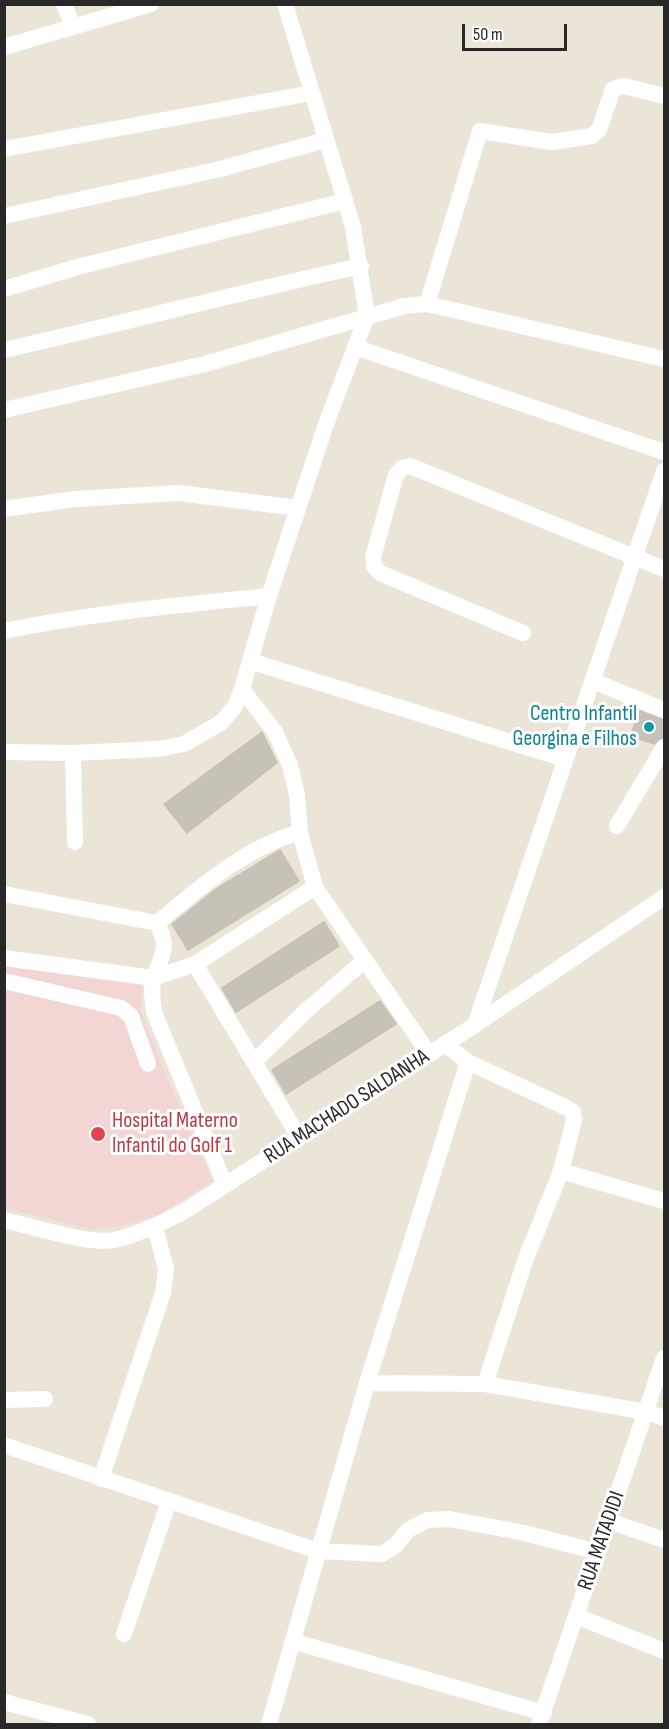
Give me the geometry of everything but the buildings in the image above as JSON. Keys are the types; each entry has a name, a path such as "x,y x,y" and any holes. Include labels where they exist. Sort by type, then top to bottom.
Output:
{"street":[{"path":"64,4 73,27"},
{"path":"4,47 151,4"},
{"path":"4,752 73,753 158,749 184,744 222,722 235,706 242,689 269,596 326,424 367,316 361,266 345,201 285,4"},
{"path":"427,304 480,131 552,142 592,136 599,130 613,89 624,86 664,96"},
{"path":"4,149 312,93"},
{"path":"4,216 216,170 326,140"},
{"path":"4,289 81,266 345,201"},
{"path":"4,350 151,317 237,293 361,266"},
{"path":"4,410 205,364 404,306 427,304 664,359"},
{"path":"355,347 664,452"},
{"path":"524,633 380,573 374,566 373,557 396,475 402,468 410,466 664,569"},
{"path":"475,1025 664,471"},
{"path":"4,509 75,499 179,493 298,508"},
{"path":"647,516 664,515"},
{"path":"4,631 48,622 146,608 269,596"},
{"path":"250,661 565,759"},
{"path":"593,681 664,710"},
{"path":"242,689 276,732 290,765 297,795 300,831 315,887 429,1054"},
{"path":"617,826 664,747"},
{"path":"73,753 75,842"},
{"path":"4,894 157,923 237,859 275,839 300,831"},
{"path":"4,958 154,978 195,964 315,887"},
{"name":"RUA MACHADO SALDANHA","path":"4,1220 81,1238 112,1240 155,1227 183,1212 475,1025 664,897"},
{"path":"157,923 165,939 163,958 154,978 152,993 154,1012 225,1185"},
{"path":"254,1062 308,1009 365,960"},
{"path":"195,964 299,1137"},
{"path":"4,981 121,1008 131,1016 148,1064"},
{"path":"445,1044 468,1062 573,1113 570,1138 561,1171 525,1261 485,1384"},
{"path":"269,1725 295,1642 318,1551 367,1383 468,1062"},
{"path":"561,1171 664,1201"},
{"path":"101,1479 163,1293 166,1269 155,1227"},
{"name":"RUA MATADIDI","path":"542,1719 664,1358"},
{"path":"367,1383 485,1384 647,1412 664,1418"},
{"path":"4,1400 45,1399"},
{"path":"4,1445 318,1551 382,1554 396,1545 408,1530 427,1520 449,1519 520,1532 597,1552"},
{"path":"123,1634 169,1501"},
{"path":"609,1521 664,1540"},
{"path":"576,1616 664,1651"},
{"path":"295,1642 542,1719"},
{"path":"4,1702 57,1720 87,1725"}],"shaded area":[{"name":"Hospital Materno Infantil do Golf 1","path":"5,966 142,985 141,1011 171,1087 213,1181 158,1215 126,1225 90,1229 5,1208"}],"place":[{"name":"Centro Infantil Georgina e Filhos","path":"649,727"},
{"name":"Hospital Materno Infantil do Golf 1","path":"98,1134"}]}
